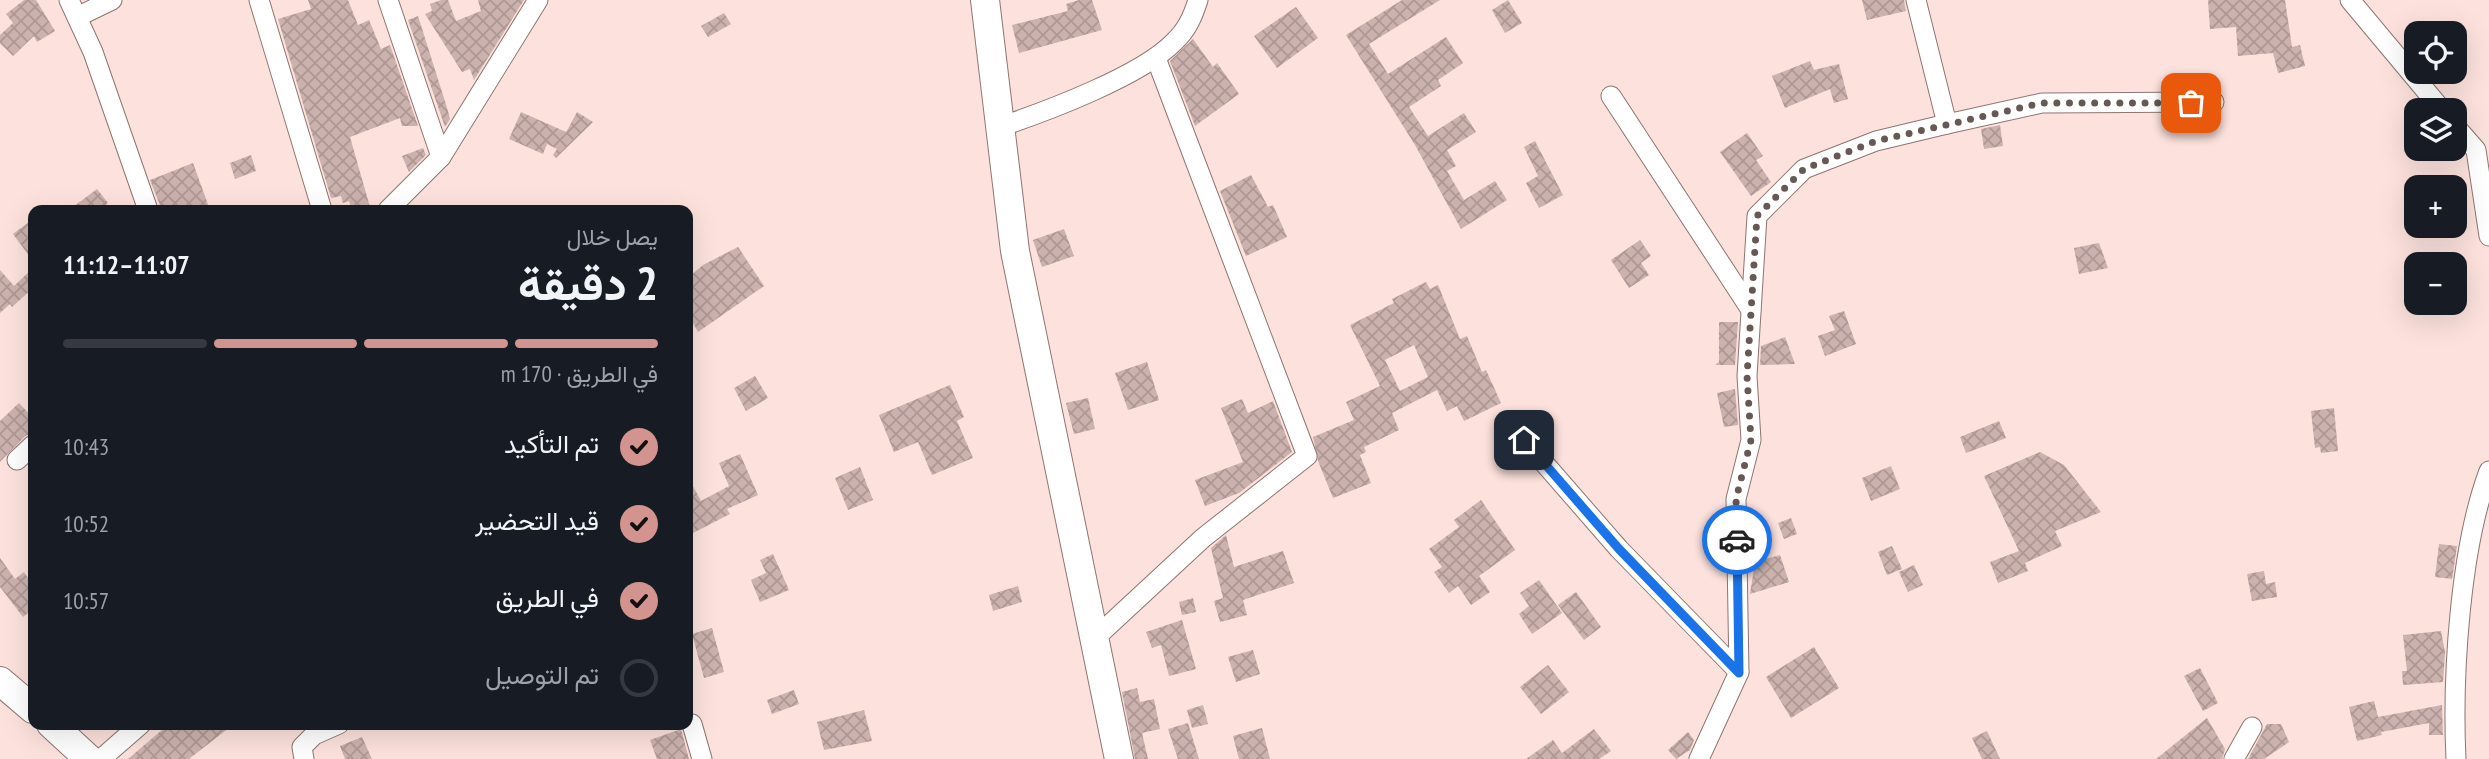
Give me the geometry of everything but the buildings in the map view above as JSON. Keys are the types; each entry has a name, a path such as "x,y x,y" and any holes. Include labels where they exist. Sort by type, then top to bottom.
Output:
{"street":[{"path":"112,0 73,8 93,52 146,205"},
{"path":"259,0 320,205"},
{"path":"387,0 441,157"},
{"path":"393,205 441,157 538,0"},
{"path":"985,0 1015,251 1119,759"},
{"path":"1000,127 1072,100 1156,58 1191,21 1198,0"},
{"path":"1916,0 1947,124"},
{"path":"2350,0 2432,98"},
{"path":"1094,639 1203,538 1307,456 1156,58"},
{"path":"1611,96 1751,310"},
{"path":"1699,759 1739,673 1736,499 1751,440 1747,376 1757,216 1804,169 1876,141 2042,103 2214,102"},
{"path":"2467,140 2476,150 2489,236"},
{"path":"1524,440 1619,549 1739,673"},
{"path":"17,460 28,450"},
{"path":"2456,759 2454,720 2461,615 2478,500 2489,471"},
{"path":"0,681 28,705"},
{"path":"2234,759 2252,727"},
{"path":"693,728 702,759"},
{"path":"58,730 89,759"},
{"path":"101,759 134,730"},
{"path":"304,759 302,747 314,735 326,730"}],"way so far":[{"path":"1737,540 1736,499 1751,440 1747,376 1757,216 1804,169 1876,141 2042,103 2191,103"}],"route":[{"path":"1524,440 1619,549 1739,673 1737,540"}]}
